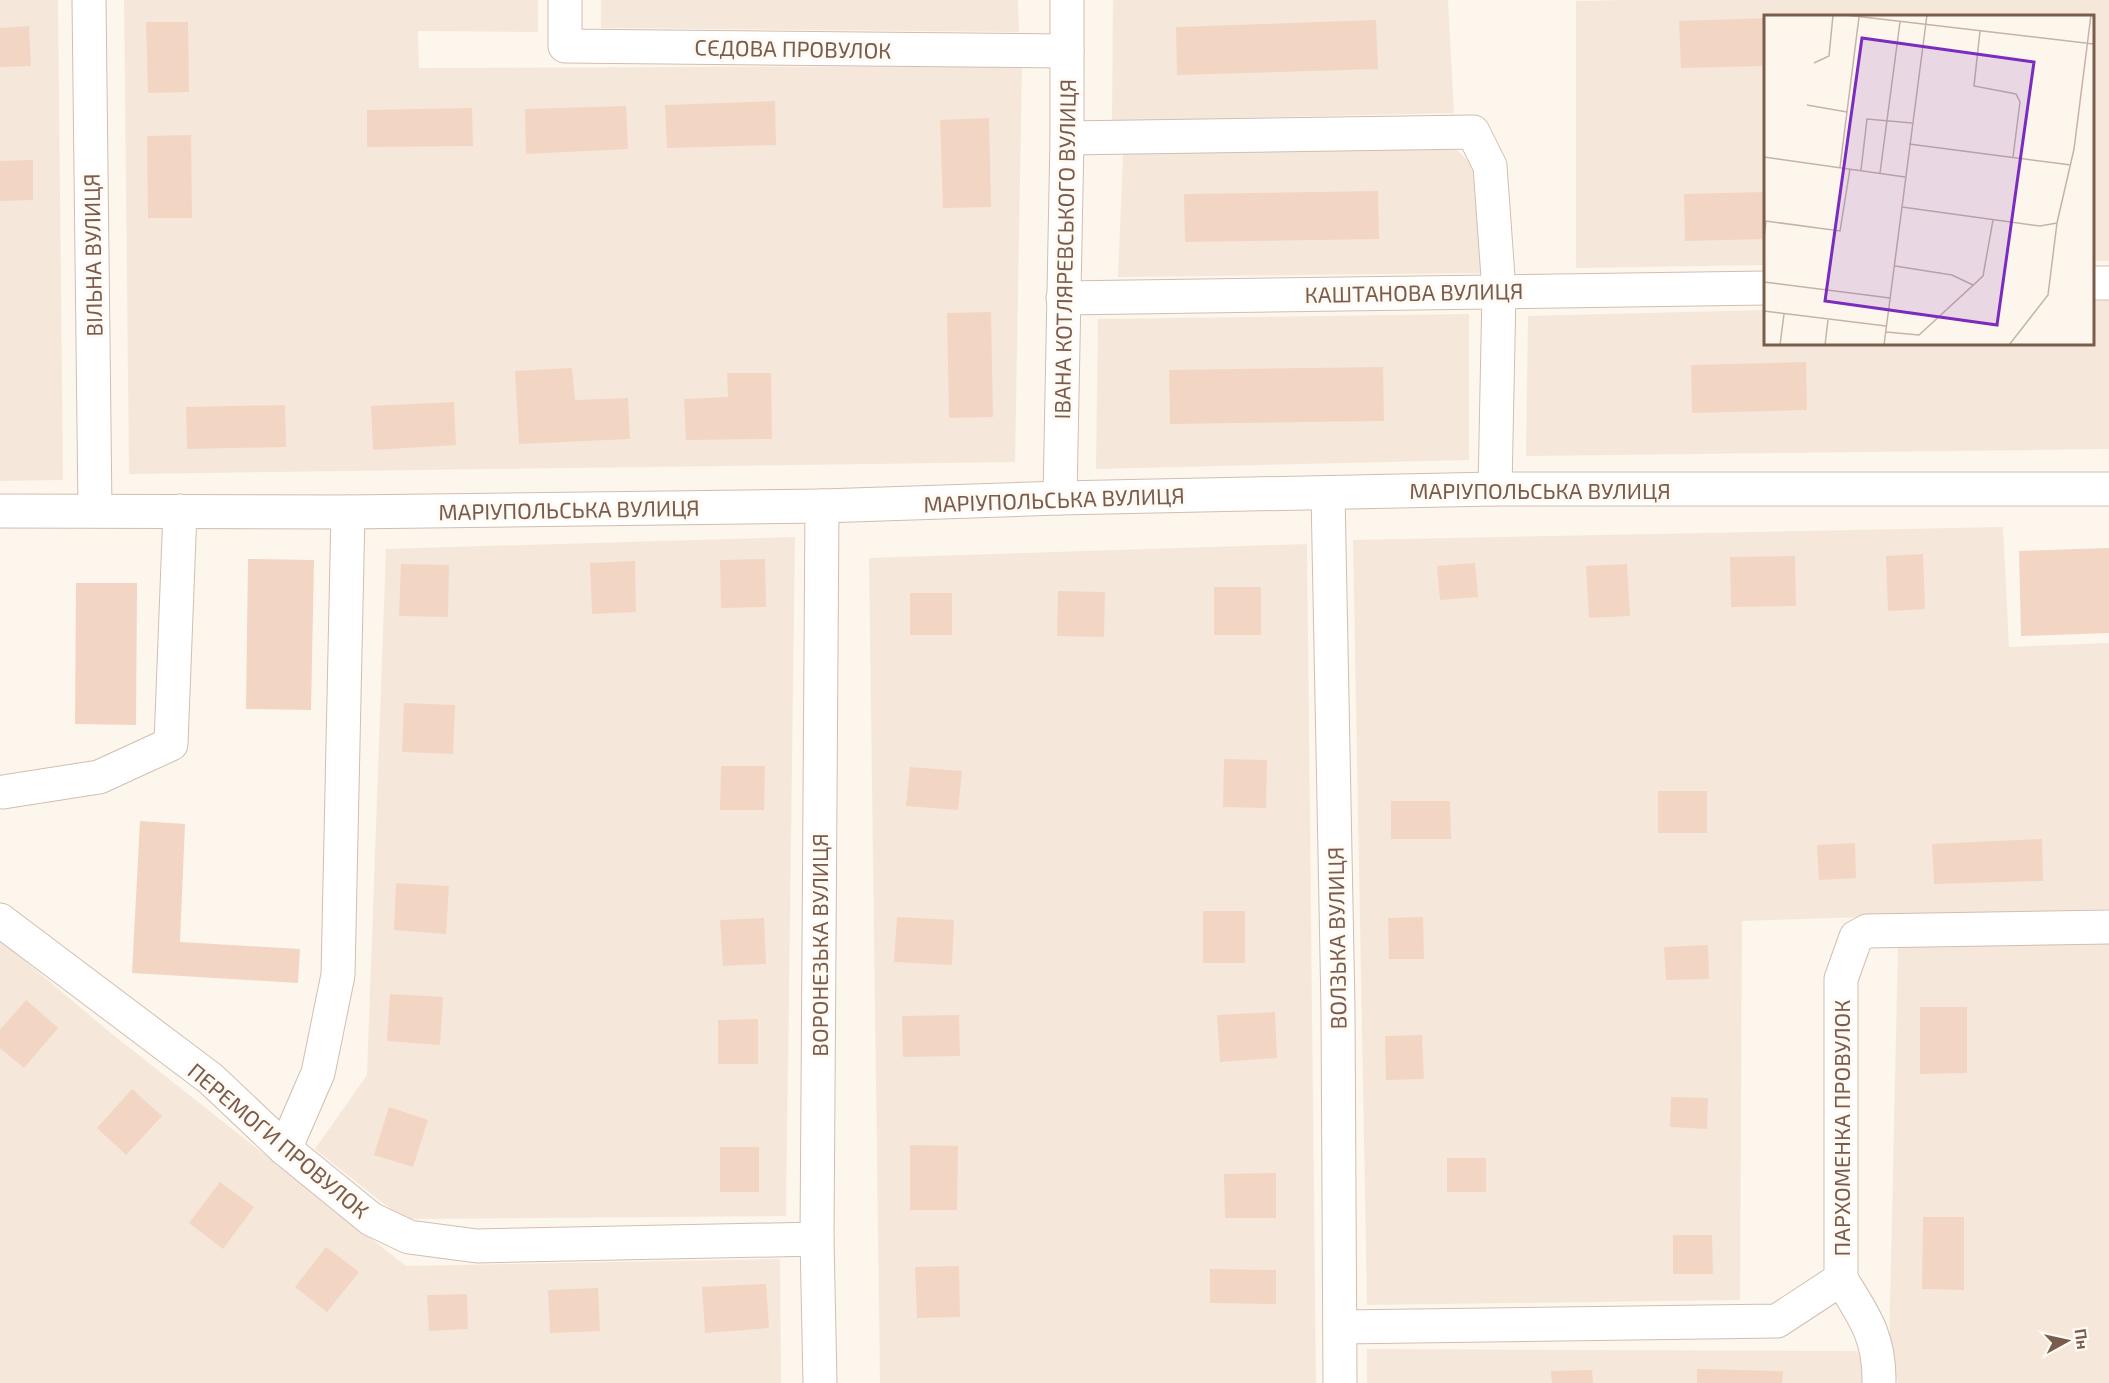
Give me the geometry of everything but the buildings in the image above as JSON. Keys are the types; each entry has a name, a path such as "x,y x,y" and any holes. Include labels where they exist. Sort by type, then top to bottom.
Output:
{"street":[{"name":"ВІЛЬНА ВУЛИЦЯ","path":"89,0 95,510"},
{"name":"СЄДОВА ПРОВУЛОК","path":"565,0 565,46 1067,51"},
{"name":"ІВАНА КОТЛЯРЕВСЬКОГО ВУЛИЦЯ","path":"1060,498 1067,0"},
{"path":"1066,138 1473,132 1490,166 1499,291 1495,489"},
{"path":"2094,284 2109,283"},
{"name":"КАШТАНОВА ВУЛИЦЯ","path":"1063,298 1764,288"},
{"name":"МАРІУПОЛЬСЬКА ВУЛИЦЯ","path":"0,512 95,510 348,512 822,506 1060,498 1495,489 2109,489"},
{"name":"ВОЛЗЬКА ВУЛИЦЯ","path":"1328,493 1338,1008 1340,1383"},
{"name":"ВОРОНЕЗЬКА ВУЛИЦЯ","path":"820,1383 817,1239 822,506"},
{"path":"3,792 99,777 171,744 180,511"},
{"path":"285,1149 318,1073 338,975 348,512"},
{"name":"ПЕРЕМОГИ ПРОВУЛОК","path":"0,920 211,1079 285,1149 371,1219 409,1237 477,1246 817,1239"},
{"name":"ПАРХОМЕНКА ПРОВУЛОК","path":"1340,1327 1777,1321 1841,1279 1841,979 1856,937 1867,931 2109,927"},
{"path":"1841,1279 1870,1325 1879,1364 1879,1383"}],"shaded area":[{"path":"0,0 58,0 63,480 0,481"},
{"path":"124,0 538,0 538,32 418,31 419,68 1022,66 1015,462 129,474"},
{"path":"601,0 1018,0 1019,32 601,28"},
{"path":"1113,0 1448,0 1454,113 1112,121"},
{"path":"2109,0 2109,261 2094,261 2094,15 1764,15 1764,265 1576,268 1576,1"},
{"path":"1453,146 1478,171 1483,273 1118,277 1123,153"},
{"path":"2109,300 2109,449 1526,456 1528,316 1764,310 1764,345 2094,345 2094,301"},
{"path":"1469,314 1469,460 1096,469 1098,319"},
{"path":"2003,527 2009,647 2109,643 2109,909 1742,921 1740,1300 1367,1305 1353,540"},
{"path":"795,537 786,1216 403,1219 315,1149 367,1075 386,549"},
{"path":"1307,544 1316,1383 880,1383 869,558"},
{"path":"0,940 112,1034 406,1266 780,1259 781,1383 0,1383"},
{"path":"2109,944 2109,1383 1898,1383 1889,1351 1898,946"},
{"path":"1367,1349 1857,1351 1867,1370 1866,1383 1367,1383"}]}
